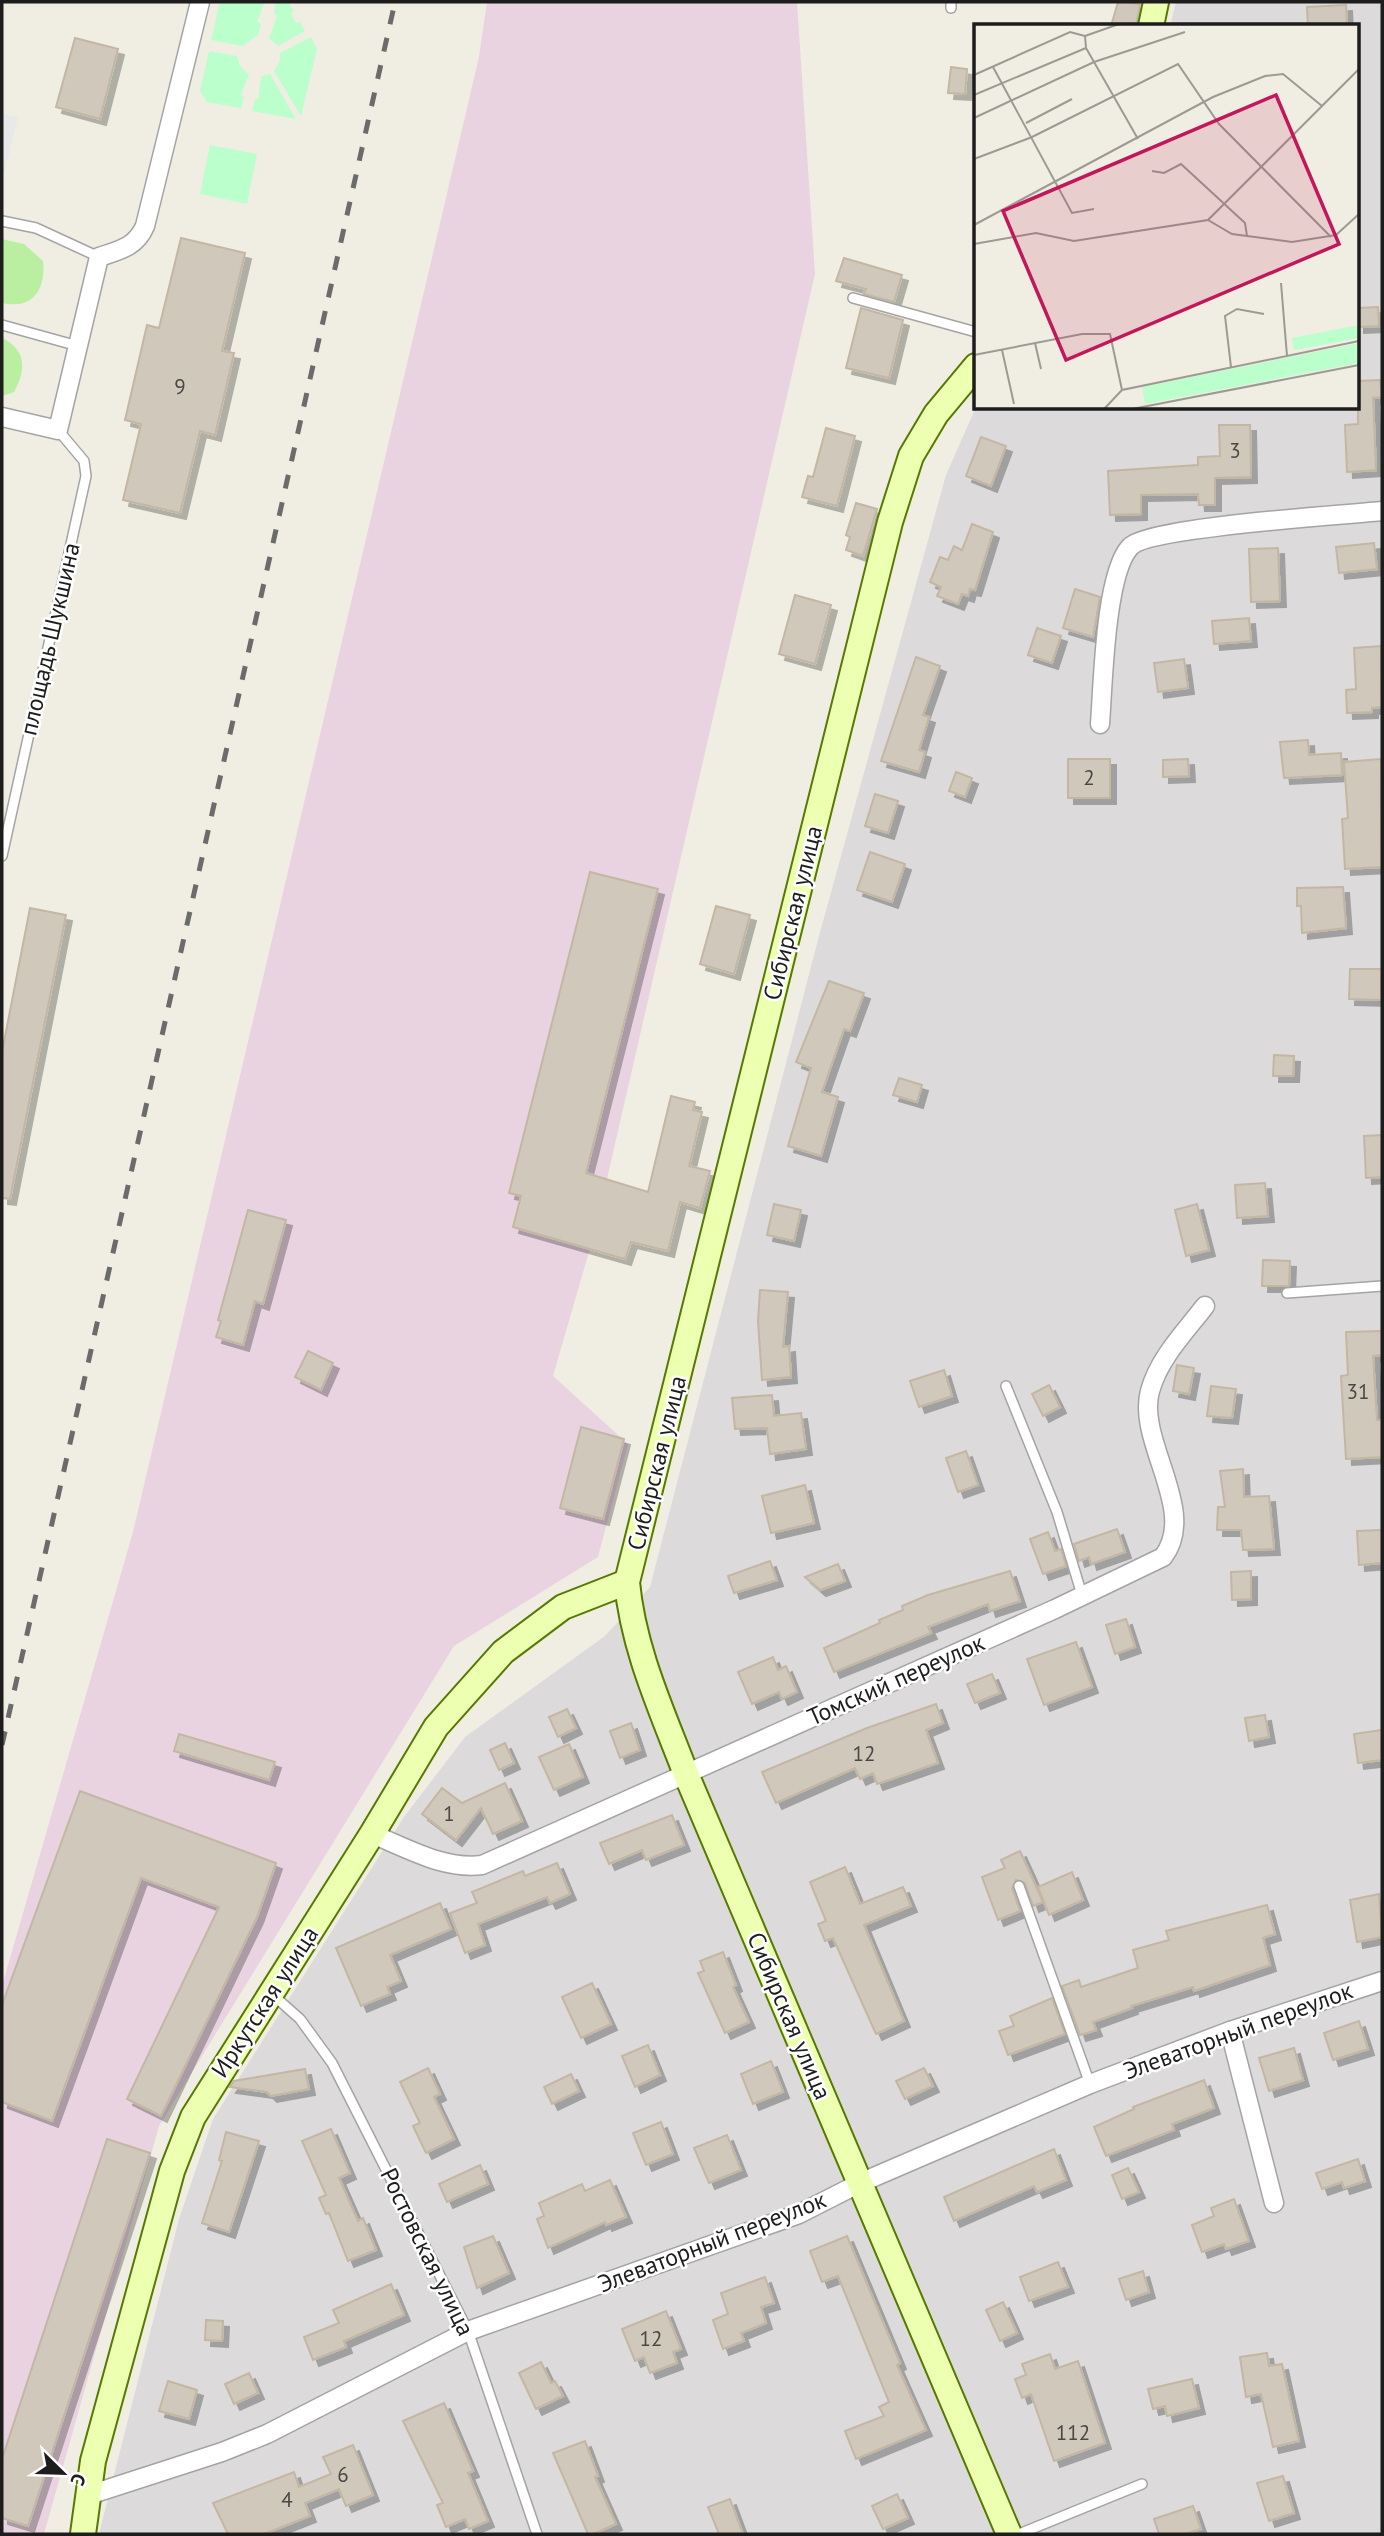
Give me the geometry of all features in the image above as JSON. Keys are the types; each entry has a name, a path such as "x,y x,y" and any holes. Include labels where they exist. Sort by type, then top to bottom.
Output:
{"street":[{"path":"2,417 58,430 99,257 130,246 140,238 145,226 200,2"},
{"path":"1151,24 1156,2"},
{"name":"Сибирская улица","path":"974,368 936,414 911,456 890,522 627,1582 631,1618 642,1658 686,1774 1009,2534"},
{"path":"1100,724 1108,614 1123,556 1138,540 1178,532 1382,511"},
{"name":"Томский переулок","path":"372,1834 444,1862 464,1867 482,1865 1163,1557 1171,1544 1174,1524 1150,1420 1149,1394 1162,1363 1205,1306"},
{"name":"Иркутская улица","path":"83,2534 86,2496 93,2461 172,2171 193,2117 372,1834 436,1727 503,1652 563,1607 627,1582"},
{"name":"Элеваторный переулок","path":"86,2496 267,2434 468,2331 800,2214 860,2183 1090,2084 1230,2031 1382,1980"},
{"path":"1230,2031 1274,2203"}],"lane":[{"path":"2,220 36,228 99,257"},
{"path":"853,299 974,331"},
{"path":"2,326 78,346"},
{"name":"площадь Шукшина","path":"2,856 86,476 84,461 58,430"},
{"path":"1287,1293 1382,1286"},
{"path":"1006,1386 1057,1512 1082,1595"},
{"path":"1019,1886 1090,2084"},
{"name":"Ростовская улица","path":"271,1994 300,2019 332,2063 468,2331 537,2534"},
{"path":"1019,2534 1142,2484"}],"shaded area":[{"path":"487,2 797,2 815,274 595,1231 553,1376 628,1444 598,1557 454,1646 159,2126 44,2534 2,2534 2,1986 133,1532 479,57"},
{"path":"1176,2 1382,2 1382,2534 99,2534 179,2219 213,2119 404,1817 465,1737 605,1636 650,1587 819,936 946,475 975,410 1360,410 1360,24 1170,24"},
{"path":"2,113 18,117 4,175 2,174"}],"green space":[{"path":"220,2 265,2 257,22 261,24 258,35 242,46 211,40"},
{"path":"276,2 288,2 294,11 291,14 296,23 300,22 305,31 278,46 269,38 277,16 274,13"},
{"path":"311,37 317,49 301,116 274,71 280,60 280,53"},
{"path":"209,51 237,56 240,66 249,75 241,95 244,96 241,108 207,102 200,91"},
{"path":"270,74 296,119 252,111 255,99 258,99 261,76"},
{"path":"210,145 257,154 247,204 200,194"},
{"path":"2,239 24,244 43,261 40,288 29,300 22,303 2,303"},
{"path":"2,338 16,348 22,368 14,392 2,396"}],"building":[{"path":"1118,2 1140,4 1136,24 1112,24"},
{"path":"1346,5 1347,24 1308,24 1307,7"},
{"path":"75,38 118,49 100,119 56,107"},
{"path":"951,67 967,69 965,94 948,93"},
{"path":"181,238 245,253 222,351 234,353 215,435 200,431 180,513 123,500 141,424 125,420 147,325 159,328"},
{"path":"844,258 902,275 894,302 864,294 866,289 836,281"},
{"path":"1378,307 1379,326 1360,327 1360,308"},
{"path":"861,308 903,320 889,378 846,368"},
{"path":"1380,380 1382,397 1373,398 1376,470 1347,472 1345,425 1358,424 1360,381"},
{"path":"1219,425 1250,425 1251,477 1215,478 1215,505 1199,505 1198,494 1141,495 1141,514 1110,515 1108,471 1198,465 1198,457 1220,456"},
{"path":"826,428 855,436 837,506 802,497 808,476 813,477"},
{"path":"981,437 1006,446 991,486 966,476"},
{"path":"856,503 877,509 863,556 846,550 850,537 846,535"},
{"path":"972,524 993,532 975,590 970,589 968,596 962,594 958,604 937,596 941,587 930,582 940,557 948,560 954,546 962,550"},
{"path":"1374,543 1377,569 1339,573 1336,547"},
{"path":"1278,548 1280,601 1251,602 1249,549"},
{"path":"1075,589 1100,597 1093,637 1063,628"},
{"path":"795,595 831,605 815,664 779,654"},
{"path":"1249,618 1251,641 1214,644 1212,621"},
{"path":"1037,628 1061,636 1052,663 1028,655"},
{"path":"1381,646 1382,707 1372,708 1372,712 1347,713 1346,690 1356,689 1354,648"},
{"path":"916,657 940,666 923,715 929,717 919,750 925,752 919,772 881,761"},
{"path":"1184,659 1188,688 1158,692 1154,663"},
{"path":"1308,740 1309,755 1341,753 1342,775 1284,778 1280,742"},
{"path":"1068,759 1110,759 1110,798 1068,798"},
{"path":"1188,759 1189,776 1163,777 1163,760"},
{"path":"1381,759 1382,867 1345,869 1342,819 1348,818 1344,762"},
{"path":"956,772 972,778 965,797 949,791"},
{"path":"875,794 898,801 888,833 865,826"},
{"path":"870,852 905,864 892,902 857,890"},
{"path":"590,872 658,889 586,1173 648,1192 671,1096 695,1102 693,1110 702,1112 689,1166 710,1171 700,1208 680,1202 668,1251 631,1242 625,1259 513,1227 521,1196 509,1193"},
{"path":"1343,887 1346,928 1302,933 1297,888"},
{"path":"716,906 750,915 734,974 700,964"},
{"path":"30,908 66,915 10,1199 2,1198 2,1052"},
{"path":"1350,969 1382,969 1382,1000 1349,999"},
{"path":"829,981 864,993 850,1031 844,1029 822,1092 838,1097 821,1156 788,1146 811,1068 796,1062"},
{"path":"1274,1055 1294,1056 1293,1076 1273,1076"},
{"path":"899,1078 922,1085 917,1102 893,1095"},
{"path":"1382,1135 1382,1177 1366,1178 1364,1136"},
{"path":"1265,1183 1268,1216 1237,1218 1235,1185"},
{"path":"774,1204 801,1210 794,1241 767,1235"},
{"path":"1197,1204 1209,1250 1186,1256 1175,1210"},
{"path":"248,1210 286,1220 263,1304 255,1301 243,1345 216,1337 221,1321 218,1320"},
{"path":"1263,1260 1290,1261 1289,1286 1262,1286"},
{"path":"760,1290 788,1292 783,1347 789,1346 791,1377 762,1380 758,1321"},
{"path":"1382,1331 1382,1355 1373,1356 1377,1420 1382,1420 1382,1457 1346,1459 1341,1376 1348,1375 1346,1332"},
{"path":"308,1351 333,1363 321,1390 295,1377"},
{"path":"1177,1365 1194,1368 1189,1394 1173,1391"},
{"path":"944,1370 952,1396 919,1407 910,1381"},
{"path":"1049,1385 1060,1407 1043,1416 1032,1394"},
{"path":"1211,1386 1236,1389 1232,1418 1207,1416"},
{"path":"772,1395 774,1416 801,1413 806,1449 770,1454 767,1428 735,1429 732,1398"},
{"path":"581,1427 624,1439 603,1519 560,1508"},
{"path":"966,1451 978,1485 958,1492 946,1458"},
{"path":"1243,1469 1244,1497 1269,1496 1274,1549 1243,1550 1241,1530 1217,1530 1218,1507 1225,1507 1220,1471"},
{"path":"805,1485 814,1523 771,1533 762,1496"},
{"path":"1117,1529 1125,1552 1091,1564 1089,1557 1079,1561 1074,1544"},
{"path":"1382,1530 1382,1563 1359,1565 1357,1531"},
{"path":"1048,1532 1055,1551 1061,1549 1066,1566 1043,1574 1030,1539"},
{"path":"770,1561 777,1580 734,1593 728,1576"},
{"path":"838,1564 845,1581 820,1590 805,1577"},
{"path":"1010,1571 1020,1601 990,1611 988,1604 928,1627 931,1633 834,1672 824,1648 880,1623 879,1620 903,1610 902,1606 928,1595"},
{"path":"1251,1571 1251,1599 1232,1600 1231,1572"},
{"path":"1126,1619 1135,1647 1115,1654 1106,1625"},
{"path":"1076,1642 1092,1687 1044,1705 1027,1659"},
{"path":"773,1657 778,1670 786,1666 797,1692 782,1699 779,1692 752,1704 738,1672"},
{"path":"992,1674 1000,1693 975,1703 967,1684"},
{"path":"936,1704 943,1723 926,1730 938,1763 877,1784 873,1773 860,1779 855,1768 776,1803 762,1772 867,1728"},
{"path":"567,1709 576,1728 558,1737 549,1717"},
{"path":"1265,1715 1269,1737 1249,1741 1245,1718"},
{"path":"631,1723 640,1750 620,1758 610,1731"},
{"path":"1382,1730 1382,1760 1358,1763 1354,1734"},
{"path":"179,1734 275,1762 269,1780 174,1751"},
{"path":"505,1743 514,1763 499,1770 490,1750"},
{"path":"569,1744 583,1777 554,1790 539,1757"},
{"path":"505,1783 522,1821 493,1834 481,1808 456,1840 422,1814 442,1788 462,1803"},
{"path":"80,1791 276,1863 257,1917 161,2116 127,2099 219,1907 141,1878 52,2121 2,2102 2,2005"},
{"path":"672,1815 684,1845 646,1860 642,1850 609,1864 600,1843"},
{"path":"1020,1851 1043,1902 1033,1906 1025,1883 1016,1880 1012,1888 1020,1911 998,1920 982,1877 1005,1868 1001,1860"},
{"path":"557,1863 570,1894 550,1903 547,1897 478,1924 485,1945 465,1953 450,1913 477,1903 472,1892 523,1871 525,1876"},
{"path":"845,1867 860,1904 903,1887 911,1906 864,1925 904,2021 876,2034 833,1938 825,1941 818,1924 826,1921 810,1882"},
{"path":"1072,1872 1083,1900 1049,1915 1038,1887"},
{"path":"1379,1894 1382,1937 1357,1942 1350,1900"},
{"path":"440,1903 451,1929 390,1955 401,1981 387,1987 390,1994 361,2006 336,1948"},
{"path":"1267,1905 1275,1934 1263,1938 1270,1965 1194,1991 1193,1987 1131,2006 1132,2008 1093,2022 1096,2030 1080,2035 1062,1986 1079,1980 1081,1987 1138,1968 1133,1950 1169,1940 1166,1931"},
{"path":"723,1952 736,1985 733,1987 749,2022 725,2033 698,1973 704,1971 700,1961"},
{"path":"592,1983 611,2024 581,2038 562,1997"},
{"path":"1052,1998 1065,2034 1008,2055 999,2031 1014,2026 1010,2016"},
{"path":"1359,2021 1368,2049 1333,2060 1324,2033"},
{"path":"648,2045 660,2075 635,2087 622,2056"},
{"path":"1294,2048 1303,2080 1269,2091 1259,2058"},
{"path":"771,2061 783,2092 753,2104 741,2074"},
{"path":"428,2068 440,2094 434,2097 454,2139 426,2153 413,2126 420,2123 400,2082"},
{"path":"924,2068 933,2086 905,2099 896,2081"},
{"path":"305,2069 309,2089 271,2096 267,2092 230,2087 234,2081"},
{"path":"571,2074 579,2091 552,2104 544,2087"},
{"path":"1204,2080 1214,2108 1172,2124 1174,2130 1106,2156 1094,2127 1134,2109 1133,2107"},
{"path":"661,2122 673,2154 646,2165 633,2133"},
{"path":"331,2129 350,2173 339,2178 358,2221 363,2218 376,2250 348,2261 329,2213 326,2214 319,2198 326,2195 302,2141"},
{"path":"226,2132 259,2141 229,2232 202,2223 222,2161 219,2160"},
{"path":"727,2135 741,2170 709,2183 694,2148"},
{"path":"107,2139 150,2153 28,2526 2,2518 2,2459"},
{"path":"1054,2149 1066,2180 1037,2192 1034,2186 954,2221 944,2197"},
{"path":"1358,2159 1365,2181 1344,2188 1342,2182 1322,2189 1316,2173"},
{"path":"480,2165 488,2184 447,2202 439,2184"},
{"path":"1128,2168 1139,2192 1122,2199 1112,2175"},
{"path":"610,2180 626,2217 606,2225 605,2222 548,2248 537,2219 544,2216 539,2203 582,2184 585,2191"},
{"path":"1234,2199 1249,2241 1226,2249 1224,2244 1202,2252 1192,2225 1214,2216 1211,2208"},
{"path":"493,2236 509,2273 477,2288 464,2247"},
{"path":"847,2236 900,2363 897,2365 926,2430 856,2459 845,2431 884,2416 879,2407 889,2402 838,2276 822,2282 810,2251"},
{"path":"1058,2262 1068,2287 1029,2301 1020,2277"},
{"path":"1143,2271 1149,2292 1126,2300 1119,2279"},
{"path":"765,2277 774,2303 761,2307 766,2323 741,2333 744,2341 723,2349 713,2320 728,2314 721,2293"},
{"path":"391,2284 404,2315 344,2341 346,2347 313,2360 304,2337 339,2323 333,2310"},
{"path":"1003,2302 1017,2333 1000,2341 986,2310"},
{"path":"666,2311 681,2349 673,2352 677,2363 650,2373 644,2357 635,2361 622,2329"},
{"path":"206,2320 223,2321 222,2341 205,2340"},
{"path":"1267,2353 1269,2366 1282,2364 1299,2441 1273,2447 1261,2394 1246,2397 1240,2357"},
{"path":"1050,2354 1055,2369 1078,2361 1105,2443 1054,2461 1031,2394 1022,2398 1015,2379 1026,2375 1022,2364"},
{"path":"541,2362 551,2383 555,2381 563,2396 536,2409 519,2373"},
{"path":"249,2373 258,2393 234,2404 225,2384"},
{"path":"1192,2379 1199,2408 1167,2416 1165,2406 1153,2409 1148,2389"},
{"path":"168,2381 197,2390 189,2419 159,2411"},
{"path":"444,2403 473,2471 468,2473 488,2521 469,2529 465,2519 446,2527 437,2505 443,2503 403,2421"},
{"path":"585,2441 598,2476 595,2477 616,2524 593,2534 588,2534 553,2453"},
{"path":"353,2445 373,2495 346,2506 339,2489 305,2503 310,2516 264,2534 228,2534 213,2503 294,2472 299,2487 331,2474 323,2457"},
{"path":"1283,2476 1294,2513 1269,2521 1257,2483"},
{"path":"897,2494 908,2518 883,2529 872,2506"},
{"path":"730,2499 743,2534 719,2534 708,2507"},
{"path":"1193,2506 1201,2529 1185,2534 1159,2534 1154,2519"}],"railway":[{"path":"2,1745 395,2"}]}
